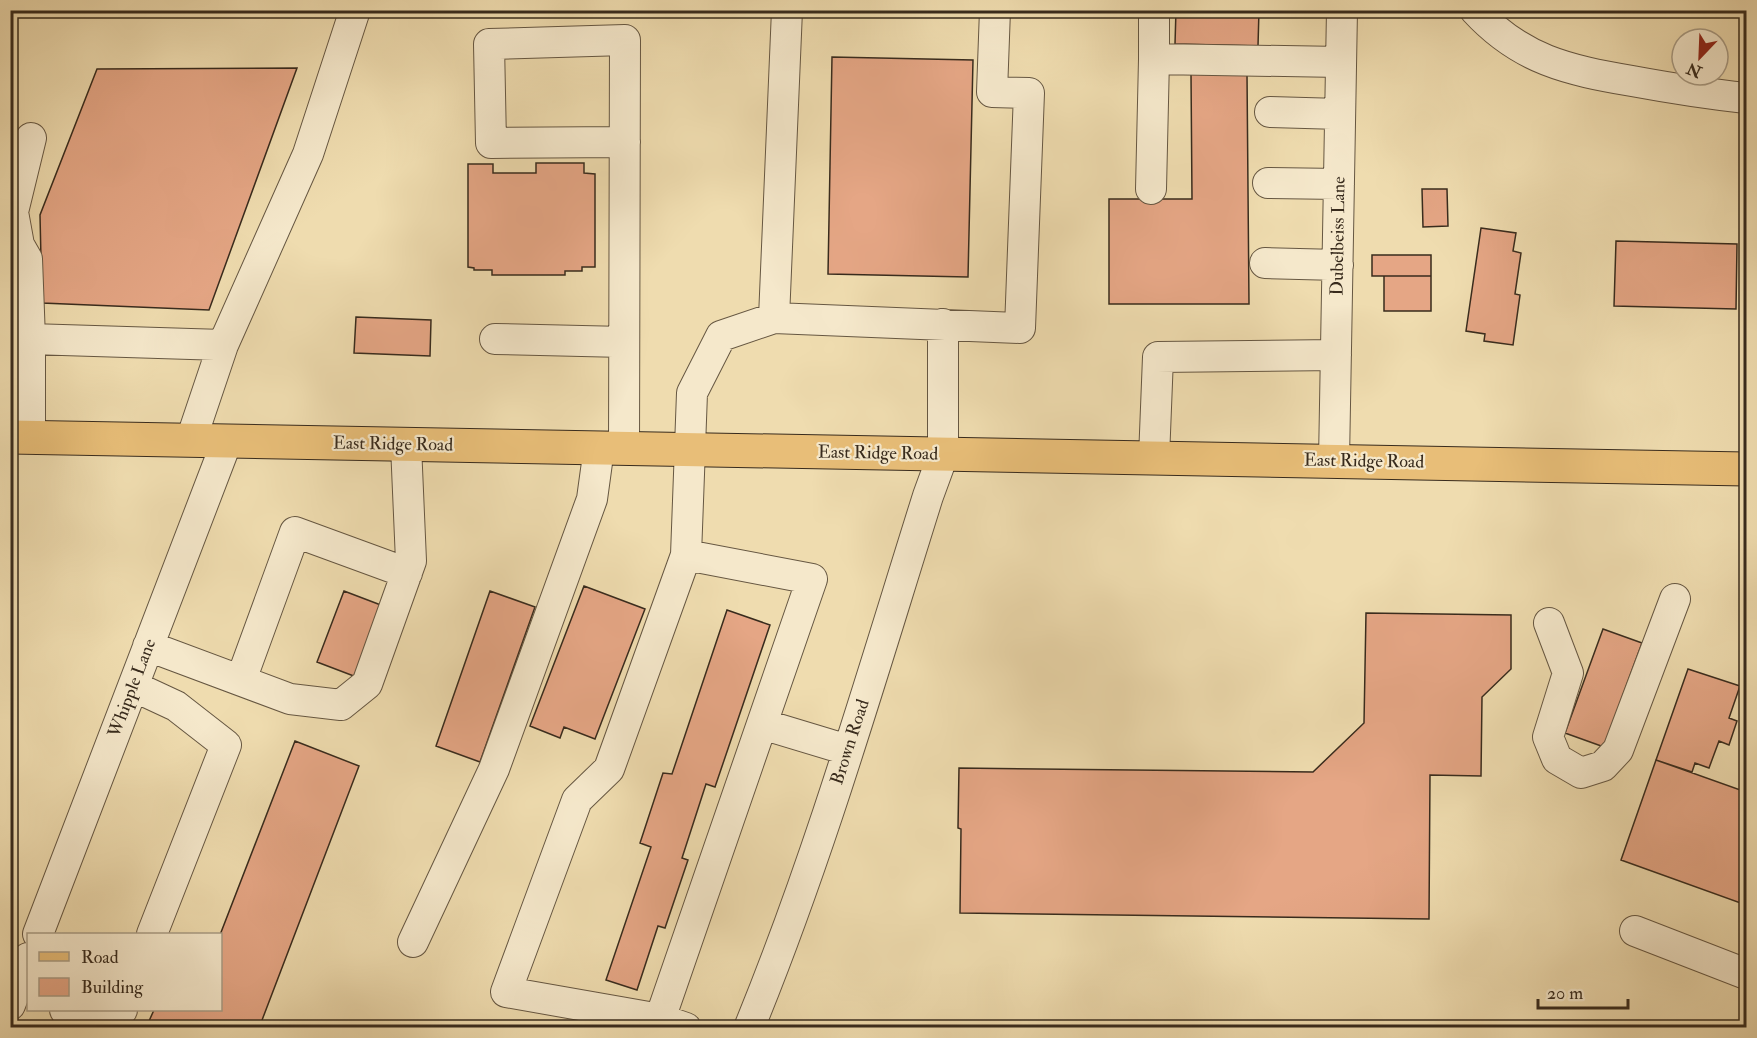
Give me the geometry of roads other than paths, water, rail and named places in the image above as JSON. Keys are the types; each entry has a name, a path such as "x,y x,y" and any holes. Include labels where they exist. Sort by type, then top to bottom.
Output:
{"main road":[{"name":"East Ridge Road","path":"20,437 1746,469"}],"street":[{"path":"191,440 223,345 308,154 355,10"},
{"path":"774,318 787,10"},
{"path":"686,555 812,579 762,724 673,1023 506,992 577,800 609,769 686,555 692,393 721,336 774,318 1020,328 1029,93 992,92 995,10"},
{"path":"1150,189 1154,10"},
{"name":"Dubelbeiss Lane","path":"1334,461 1342,10"},
{"path":"1475,10 1484,21 1515,44 1543,59 1576,71 1666,88 1746,98"},
{"path":"412,942 494,769 611,448 624,342 625,142 625,40 489,44 490,143 625,142"},
{"path":"1154,59 1341,62"},
{"path":"1270,112 1340,114"},
{"path":"20,437 20,378 30,339 27,259 19,245 13,212 31,138"},
{"path":"1268,183 1339,184"},
{"path":"1265,263 1338,265"},
{"path":"944,324 944,455"},
{"path":"30,339 223,345"},
{"path":"495,339 624,342"},
{"path":"1154,458 1158,357 1336,355"},
{"name":"Whipple Lane","path":"38,933 227,441"},
{"path":"148,646 290,699 341,705 367,684 411,561 406,445"},
{"name":"Brown Road","path":"749,1028 780,952 848,750 927,496 944,455"},
{"path":"241,680 295,532 407,573"},
{"path":"1549,623 1568,673 1548,737 1557,759 1581,773 1603,766 1618,750 1675,598"},
{"path":"133,686 176,706 226,745 152,933"},
{"path":"762,724 848,750"},
{"path":"1635,932 1746,974"},
{"path":"18,999 27,962"},
{"path":"68,1011 81,1015 114,1011"}]}
